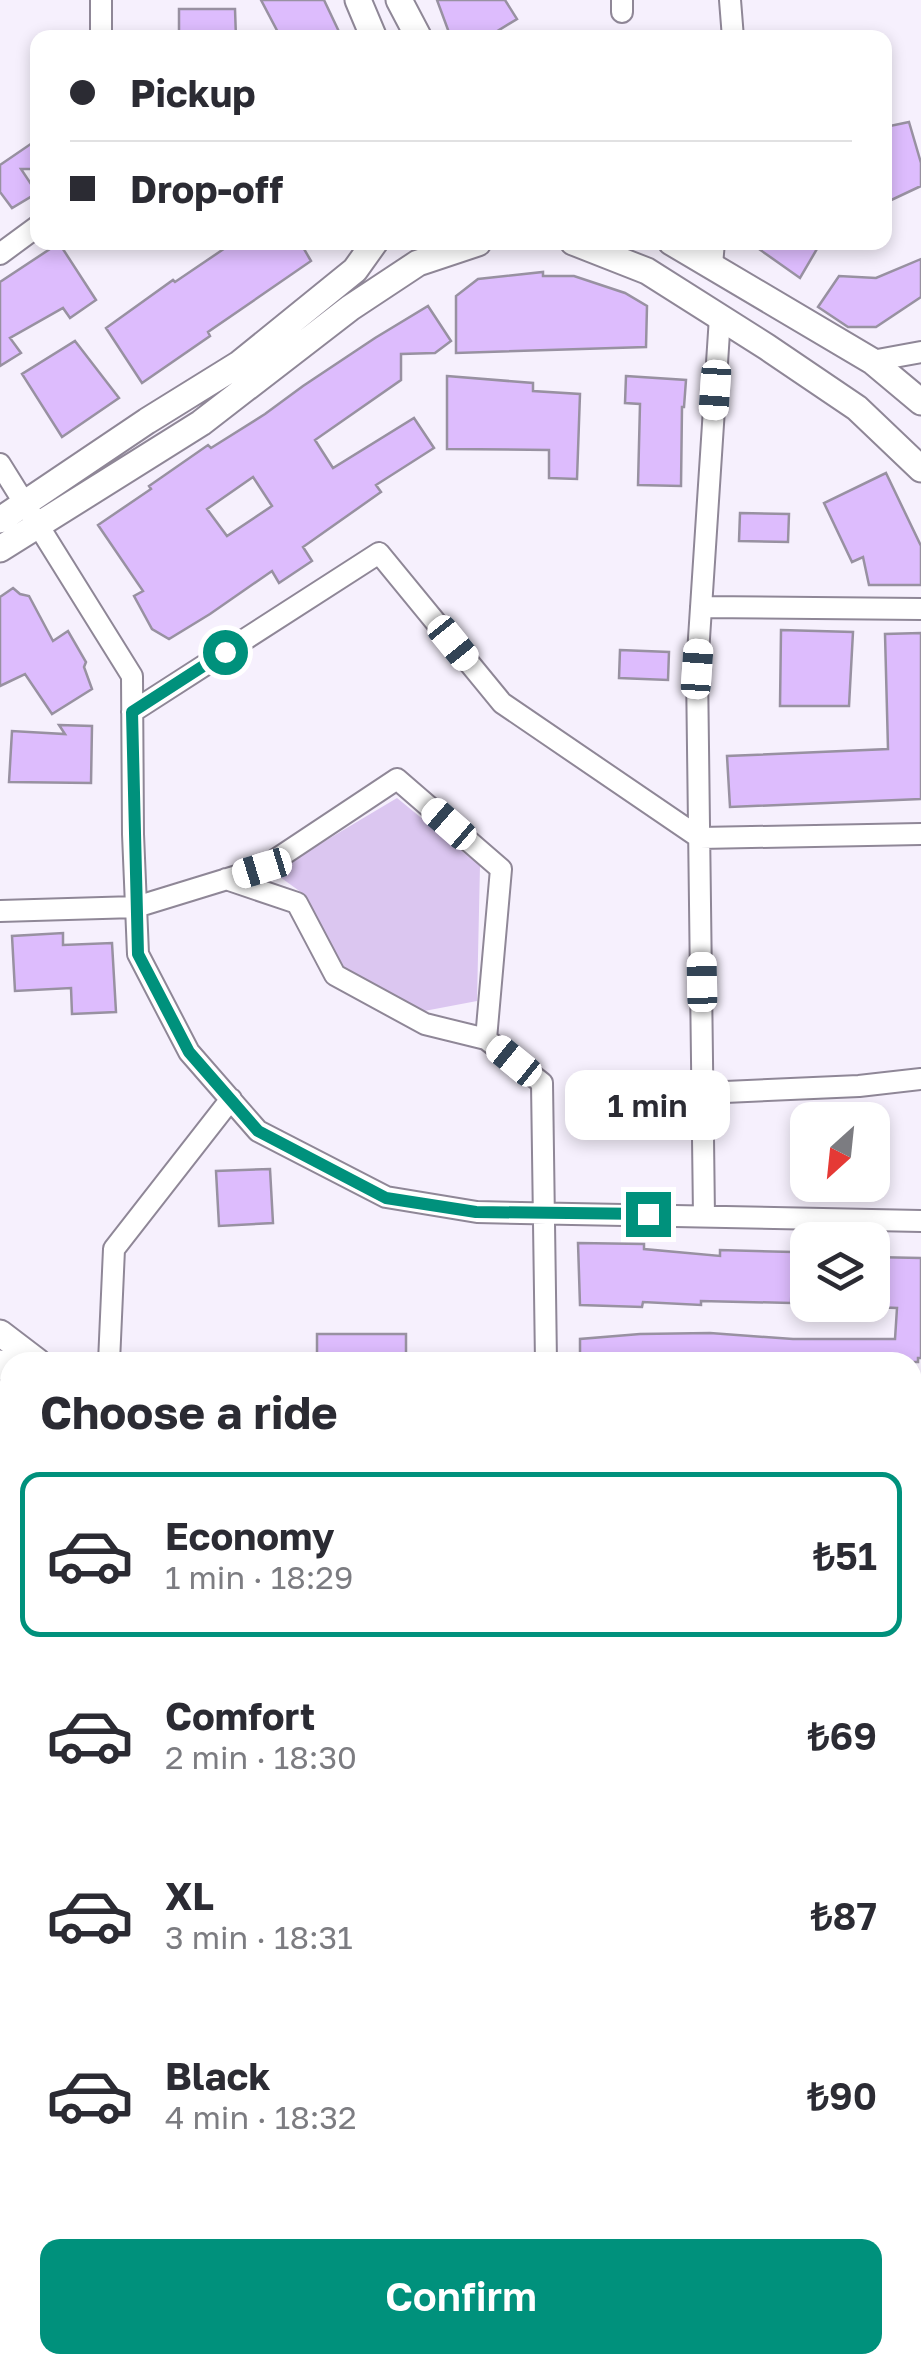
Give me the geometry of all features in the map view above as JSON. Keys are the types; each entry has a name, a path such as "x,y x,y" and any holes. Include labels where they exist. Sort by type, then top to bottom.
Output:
{"main road":[{"path":"358,0 371,30"},
{"path":"400,0 415,30"},
{"path":"0,550 32,515 147,421 240,364 355,270 369,250"},
{"path":"0,520 32,515 202,423 350,308 418,263 458,250"},
{"path":"593,250 647,271 857,408 921,468"},
{"path":"713,254 872,360 921,402"},
{"path":"0,1333 25,1352"}],"street":[{"path":"101,0 101,30"},
{"path":"730,0 733,30"},
{"path":"0,254 30,232"},
{"path":"704,1216 697,669 720,317"},
{"path":"872,360 921,352"},
{"path":"0,464 132,676 138,954 189,1052 258,1131 386,1198 476,1212 921,1221"},
{"path":"132,712 380,553 502,702 700,838 921,834"},
{"path":"701,607 921,609"},
{"path":"0,911 136,906 262,868 397,779 501,869 486,1039"},
{"path":"226,879 297,902 335,975 426,1024 486,1039 542,1083 546,1352"},
{"path":"703,1093 859,1086 921,1079"},
{"path":"109,1352 114,1248 230,1100"}],"shaded area":[{"path":"397,798 480,866 477,1001 419,1012 338,964 305,895 273,872"}],"building":[{"path":"261,0 324,0 338,30 277,30"},
{"path":"437,0 505,0 517,19 499,30 448,30"},
{"path":"179,9 235,9 236,30 179,30"},
{"path":"909,122 921,163 921,186 892,200 892,126"},
{"path":"30,144 30,169 21,169 30,182 30,197 12,208 0,192 0,165"},
{"path":"48,250 64,250 96,300 70,318 63,308 10,338 21,353 0,366 0,282"},
{"path":"222,250 305,250 311,261 142,383 106,328"},
{"path":"760,250 816,250 800,278"},
{"path":"921,259 921,297 876,327 848,327 818,307 839,276 876,278"},
{"path":"543,272 543,276 574,276 625,293 647,306 646,347 456,353 456,296 478,279"},
{"path":"428,306 451,341 435,353 401,354 401,380 315,440 333,468 414,418 434,448 376,485 381,492 303,547 312,561 279,583 272,571 169,639 152,629 134,596 143,591 98,525 208,445 211,448 265,414","holes":["253,477 272,506 227,536 207,509"]},
{"path":"75,341 119,398 62,437 22,374"},
{"path":"447,376 533,383 533,391 580,394 577,479 549,478 549,450 447,449"},
{"path":"626,376 686,380 681,486 638,485 640,404 625,403"},
{"path":"886,473 921,546 921,585 869,585 863,557 852,562 824,503"},
{"path":"740,513 789,514 788,542 739,541"},
{"path":"13,588 29,596 53,641 68,631 86,662 84,667 92,689 52,714 25,674 0,686 0,597"},
{"path":"781,630 853,632 849,706 780,706"},
{"path":"921,633 921,799 730,807 727,756 888,749 885,634"},
{"path":"620,650 669,652 668,680 619,678"},
{"path":"59,725 92,726 91,783 9,782 12,731 65,734"},
{"path":"63,933 63,945 112,943 116,1012 72,1014 71,988 15,991 12,936"},
{"path":"270,1169 273,1223 219,1226 216,1171"},
{"path":"578,1243 644,1244 644,1249 720,1256 720,1250 790,1252 790,1303 580,1305"},
{"path":"890,1257 921,1258 921,1352 580,1352 580,1339 640,1334 895,1339 897,1308 890,1308"},
{"path":"317,1334 406,1334 406,1352 317,1352"}],"route":[{"path":"225,652 132,712 138,954 189,1052 258,1131 386,1198 476,1212 648,1214"}]}
